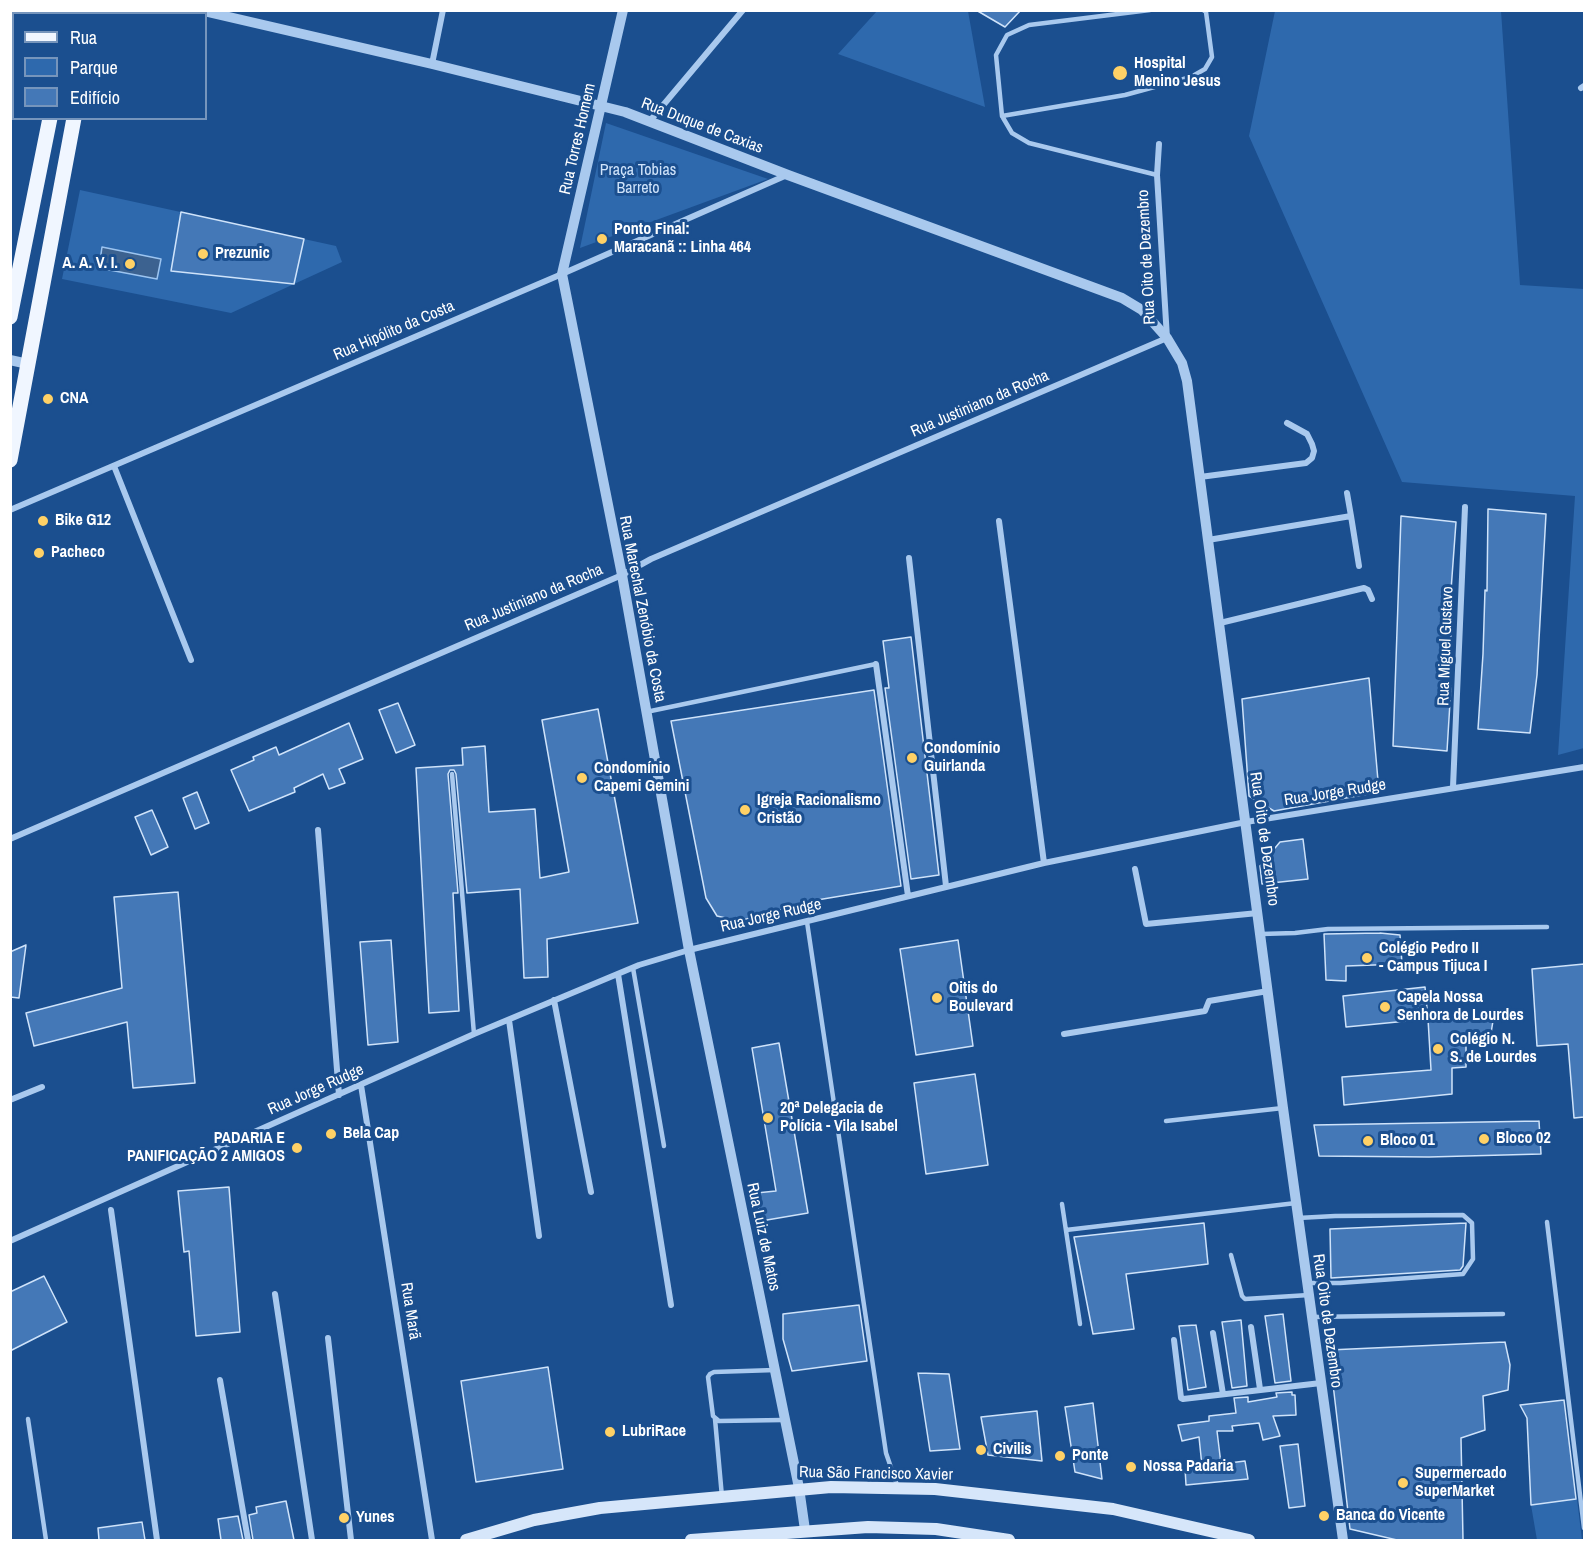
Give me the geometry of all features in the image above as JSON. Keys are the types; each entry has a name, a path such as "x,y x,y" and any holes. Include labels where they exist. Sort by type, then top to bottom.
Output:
{"main road":[{"path":"10,317 50,120"},
{"path":"10,460 74,120"},
{"name":"Rua São Francisco Xavier","path":"466,1540 534,1520 600,1508 799,1488 946,1490 1113,1509 1233,1539 1249,1540"},
{"path":"691,1540 773,1537 805,1530 913,1527 1009,1540"}],"street":[{"name":"Rua Duque de Caxias","path":"199,10 602,105 1122,298 1142,310 1167,338"},
{"path":"432,64 443,10"},
{"name":"Rua Torres Homem","path":"562,274 623,10"},
{"path":"649,122 743,10"},
{"name":"Rua Oito de Dezembro","path":"1159,144 1157,175 1167,338 1182,363 1187,381 1283,1108 1343,1540"},
{"name":"Rua Hipólito da Costa","path":"10,510 788,175"},
{"name":"Rua Marechal Zenóbio da Costa","path":"562,274 622,575 689,950"},
{"name":"Rua Justiniano da Rocha","path":"10,839 622,575 651,559 1167,338"},
{"path":"10,360 28,364"},
{"path":"1200,477 1306,463 1312,458 1314,451 1312,444 1306,434 1287,423"},
{"path":"114,466 191,660"},
{"path":"1347,493 1359,566"},
{"name":"Rua Miguel Gustavo","path":"1453,788 1465,507"},
{"path":"1208,540 1351,516"},
{"path":"999,521 1044,863"},
{"path":"909,558 946,886"},
{"path":"1220,622 1364,588 1368,590 1372,599"},
{"path":"876,664 908,896"},
{"name":"Rua Jorge Rudge","path":"10,1241 474,1034 633,968 689,950 1044,863 1246,822 1584,766"},
{"path":"318,830 339,1095"},
{"path":"1135,869 1146,924 1258,913"},
{"name":"Rua Luiz de Matos","path":"689,950 799,1488 805,1530"},
{"path":"618,974 672,1305"},
{"path":"1064,1034 1205,1011 1209,1001 1268,991"},
{"path":"554,1000 591,1192"},
{"path":"509,1020 539,1236"},
{"name":"Rua Marã","path":"361,1085 432,1540"},
{"path":"10,1100 42,1087"},
{"path":"111,1210 157,1540"},
{"path":"275,1294 312,1540"},
{"path":"1251,1327 1260,1389"},
{"path":"1213,1333 1222,1394"},
{"path":"328,1338 351,1540"},
{"path":"1174,1340 1181,1398 1321,1383"},
{"path":"220,1380 248,1540"}],"lane":[{"path":"1150,10 1029,26 1008,35 996,55 1002,116 1012,133 1029,143 1157,175"},
{"path":"1002,116 1125,94 1191,77 1205,69 1212,57 1206,12 1203,10"},
{"path":"646,712 876,664"},
{"path":"452,774 474,1034"},
{"path":"807,922 886,1453 898,1488"},
{"path":"1261,934 1295,933 1328,928 1547,927"},
{"path":"633,968 664,1146"},
{"path":"1166,1121 1283,1108"},
{"path":"1066,1230 1296,1203"},
{"path":"1062,1204 1080,1324"},
{"path":"1231,1255 1242,1296 1245,1299 1341,1283 1463,1274 1473,1259 1472,1223 1463,1215 1298,1218"},
{"path":"1547,1222 1584,1528"},
{"path":"1312,1317 1503,1314"},
{"path":"722,1497 715,1419 708,1377 714,1372 775,1370"},
{"path":"28,1419 46,1540"},
{"path":"715,1419 785,1420"}],"green space":[{"path":"877,11 968,11 985,107 838,54"},
{"path":"1275,11 1501,11 1520,285 1584,289 1584,748 1558,755 1575,496 1402,482 1249,136"},
{"name":"Praça Tobias Barreto","path":"606,123 768,179 580,248"},
{"name":"Prezunic","path":"80,190 336,246 342,262 231,313 62,279"},
{"path":"1577,1499 1582,1540 1537,1540 1531,1505"}],"shaded area":[{"name":"A. A. V. I.","path":"102,247 161,259 157,279 99,268"}],"building":[{"path":"976,10 1021,10 1005,27"},
{"path":"181,212 304,239 294,284 171,271"},
{"path":"1488,509 1546,514 1537,675 1530,733 1478,729 1485,590 1487,591"},
{"path":"1401,516 1456,522 1450,604 1452,604 1449,686 1451,686 1447,751 1393,746"},
{"name":"Condomínio Guirlanda","path":"911,637 939,875 911,879 885,688 889,688 883,641"},
{"path":"1369,678 1379,792 1274,811 1249,796 1242,699"},
{"path":"874,690 901,886 817,900 739,921 717,916 706,898 671,721"},
{"path":"398,703 415,745 396,753 379,710"},
{"path":"598,709 638,923 547,939 548,977 524,978 520,889 467,893 456,774 454,770 450,770 448,774 458,893 453,893 459,1011 429,1013 416,768 463,765 462,748 485,746 489,812 535,809 540,878 569,872 542,720"},
{"path":"349,723 363,759 339,769 345,783 329,789 323,774 294,788 295,792 249,811 231,770 276,747 279,755"},
{"path":"197,792 209,823 195,829 183,798"},
{"path":"152,810 168,847 151,855 135,817"},
{"path":"1303,839 1308,879 1262,884 1260,866 1280,842"},
{"path":"178,892 195,1083 133,1088 127,1022 34,1046 26,1013 122,988 114,897"},
{"path":"1324,934 1400,935 1402,964 1346,966 1346,981 1326,980"},
{"path":"391,940 398,1042 368,1045 360,942"},
{"name":"Oitis do Boulevard","path":"958,940 973,1046 916,1055 900,949"},
{"path":"26,945 19,998 10,997 10,952"},
{"path":"1584,964 1584,1117 1574,1118 1568,1044 1537,1046 1532,969"},
{"name":"Capela Nossa Senhora de Lourdes","path":"1425,987 1428,1019 1346,1027 1343,996"},
{"path":"1494,1015 1491,1033 1466,1039 1466,1067 1452,1068 1452,1094 1344,1105 1342,1077 1431,1070 1428,1019"},
{"path":"779,1043 808,1213 761,1221 756,1193 776,1191 752,1048"},
{"path":"975,1074 988,1165 926,1174 914,1083"},
{"path":"1539,1121 1541,1154 1429,1157 1319,1156 1314,1125"},
{"path":"229,1187 240,1332 196,1336 189,1251 184,1252 178,1191"},
{"path":"1204,1223 1208,1264 1126,1274 1134,1329 1093,1334 1074,1237"},
{"path":"1466,1223 1463,1266 1460,1270 1331,1278 1330,1229"},
{"path":"44,1276 67,1322 10,1351 10,1292"},
{"path":"859,1305 867,1361 792,1371 783,1339 783,1314"},
{"path":"1283,1314 1291,1381 1275,1383 1265,1316"},
{"path":"1241,1320 1247,1386 1232,1388 1222,1322"},
{"path":"1196,1325 1206,1387 1188,1390 1179,1326"},
{"name":"Supermercado SuperMarket","path":"1505,1342 1510,1365 1508,1390 1483,1396 1485,1430 1461,1438 1463,1540 1397,1540 1350,1529 1329,1350"},
{"path":"548,1367 563,1469 476,1482 461,1381"},
{"path":"918,1373 949,1374 960,1449 930,1451"},
{"path":"1292,1392 1292,1395 1295,1395 1296,1415 1273,1416 1280,1436 1263,1440 1259,1423 1232,1426 1233,1431 1217,1431 1221,1464 1245,1461 1248,1479 1186,1485 1185,1468 1202,1466 1199,1437 1182,1441 1178,1425 1209,1421 1209,1416 1236,1413 1234,1398 1248,1397 1248,1402 1277,1397 1276,1393"},
{"path":"1564,1400 1576,1499 1531,1505 1527,1418 1520,1405"},
{"path":"1093,1403 1102,1479 1075,1472 1065,1407"},
{"path":"1037,1411 1042,1461 988,1455 981,1417"},
{"path":"1298,1444 1305,1506 1289,1508 1280,1446"},
{"path":"286,1501 294,1540 253,1540 249,1515 257,1513 256,1507"},
{"path":"238,1516 243,1540 221,1540 218,1519"},
{"path":"142,1522 145,1540 99,1540 98,1528"}],"place":[{"name":"Hospital Menino Jesus","path":"1120,73"},
{"name":"Ponto Final: Maracanã :: Linha 464","path":"602,239"},
{"name":"Prezunic","path":"203,254"},
{"name":"A. A. V. I.","path":"130,264"},
{"name":"CNA","path":"48,399"},
{"name":"Bike G12","path":"43,521"},
{"name":"Pacheco","path":"39,553"},
{"name":"Condomínio Guirlanda","path":"912,758"},
{"name":"Condomínio Capemi Gemini","path":"582,778"},
{"name":"Igreja Racionalismo Cristão","path":"745,810"},
{"name":"Colégio Pedro II - Campus Tijuca I","path":"1367,958"},
{"name":"Oitis do Boulevard","path":"937,998"},
{"name":"Capela Nossa Senhora de Lourdes","path":"1385,1007"},
{"name":"Colégio N. S. de Lourdes","path":"1438,1049"},
{"name":"20ª Delegacia de Polícia - Vila Isabel","path":"768,1118"},
{"name":"Bela Cap","path":"331,1134"},
{"name":"Bloco 02","path":"1484,1139"},
{"name":"Bloco 01","path":"1368,1141"},
{"name":"PADARIA E PANIFICAÇÃO 2 AMIGOS","path":"297,1148"},
{"name":"LubriRace","path":"610,1432"},
{"name":"Civilis","path":"981,1450"},
{"name":"Ponte","path":"1060,1456"},
{"name":"Nossa Padaria","path":"1131,1467"},
{"name":"Supermercado SuperMarket","path":"1403,1483"},
{"name":"Banca do Vicente","path":"1324,1516"},
{"name":"Yunes","path":"344,1518"}]}
